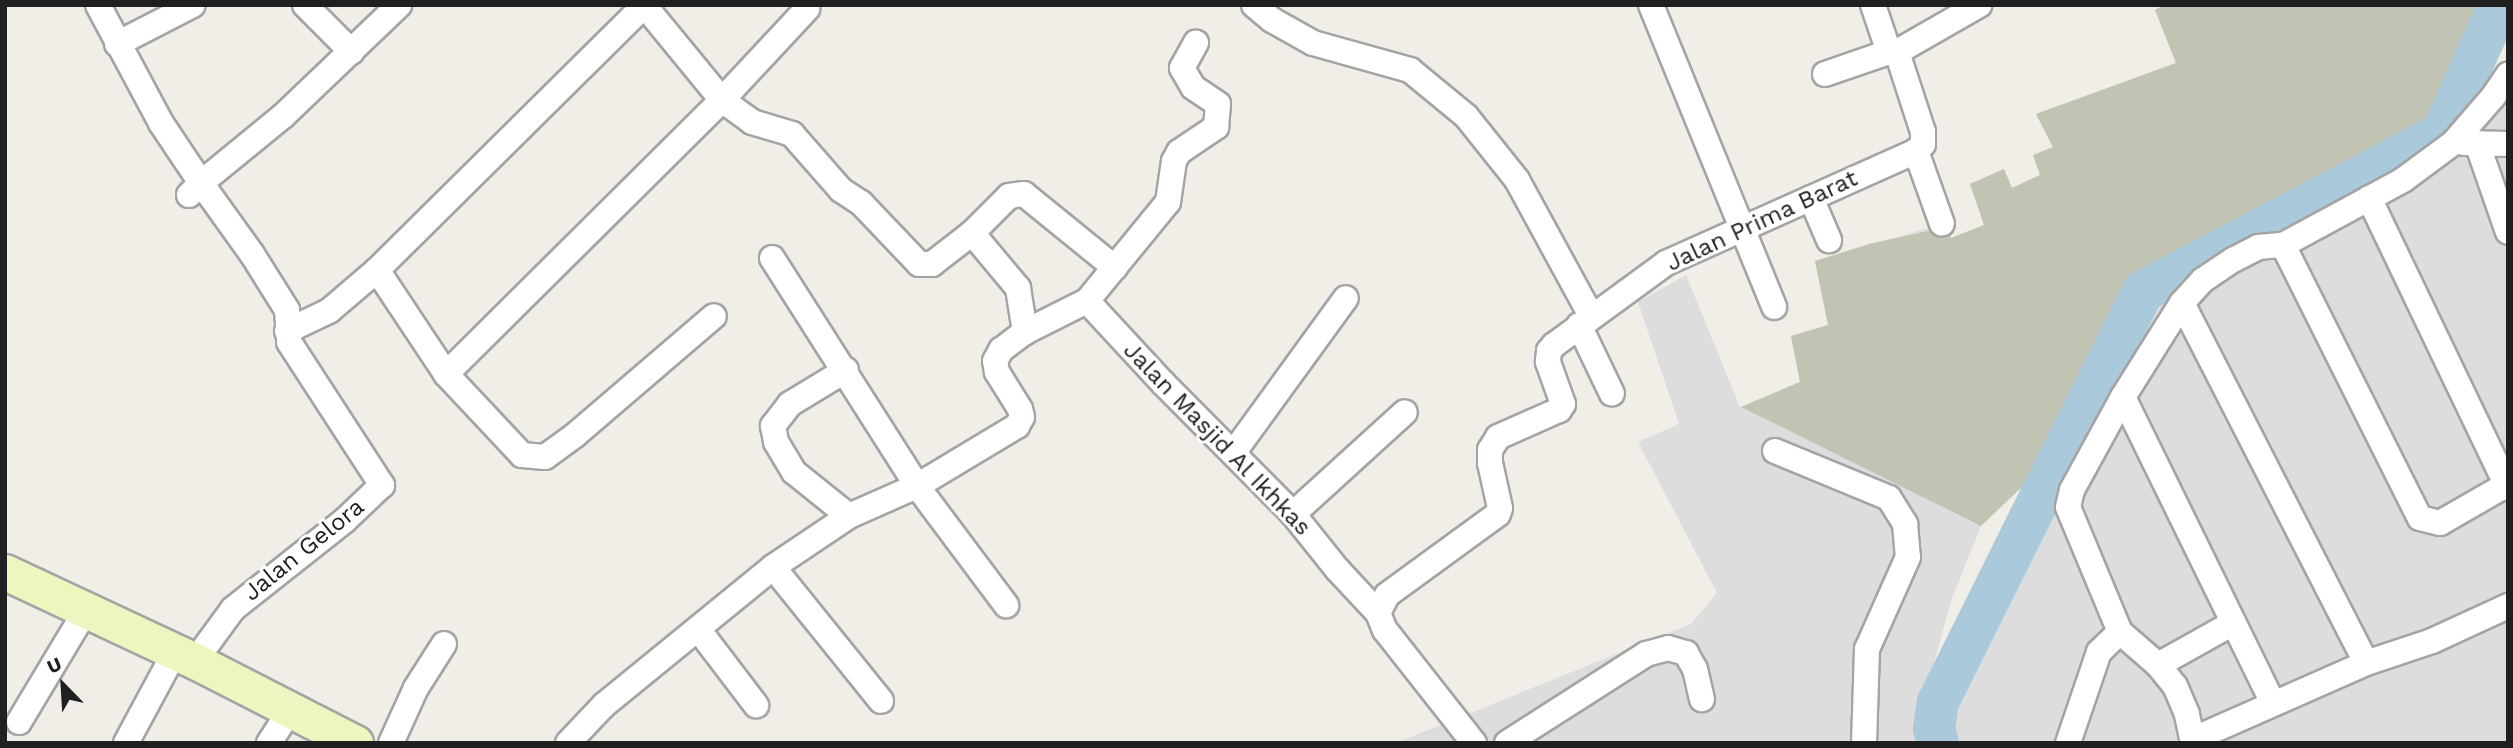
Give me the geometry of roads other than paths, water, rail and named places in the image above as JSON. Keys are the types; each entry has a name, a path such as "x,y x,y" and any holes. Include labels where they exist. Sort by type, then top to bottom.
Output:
{"main road":[{"path":"5,572 185,657 355,743"}],"street":[{"path":"98,5 195,189 287,310 287,331 329,311 377,270 645,6 722,100 752,122 792,134 841,190 861,203 919,264 932,264 972,233 1009,196 1024,194 1115,268"},
{"path":"117,44 193,5"},
{"path":"305,5 352,52"},
{"path":"195,189 283,116 399,5"},
{"path":"1254,5 1272,20 1314,43 1410,70 1466,116 1517,180 1585,320 1612,394"},
{"path":"1651,5 1774,307"},
{"path":"1873,5 1923,132 1923,144 1916,151 1942,223"},
{"path":"1825,74 1893,52 1979,5"},
{"path":"446,374 722,100 807,9"},
{"path":"568,743 604,705 773,567 849,516 917,486 1017,426 1022,417 1020,408 998,372 995,361 1001,350 1025,332 1087,301 1168,202 1174,161 1180,152 1216,127 1218,104 1193,88 1182,68 1196,43"},
{"path":"2508,75 2465,143 2283,245 2258,247 2203,280 2182,303 2123,397 2072,490 2068,507 2120,632 2158,665 2175,687 2194,741 2366,663 2432,641 2508,606"},
{"path":"2465,143 2508,144"},
{"path":"2465,143 2508,232"},
{"name":"Jalan Prima Barat","path":"1378,613 1387,595 1499,514 1490,463 1493,441 1559,410 1563,404 1548,362 1549,351 1585,320 1666,263 1916,151"},
{"path":"1811,198 1829,240"},
{"path":"2283,245 2420,518 2440,523 2507,487 2370,198"},
{"path":"972,233 1018,288 1025,332"},
{"path":"772,258 846,370 917,486 1006,605"},
{"path":"377,270 446,374 522,455 545,457 574,436 714,316"},
{"path":"1234,452 1346,298"},
{"name":"Jalan Masjid Al Ikhkas","path":"1087,301 1163,383 1293,514 1337,569 1378,613 1385,630 1474,743"},
{"path":"2182,303 2366,663"},
{"name":"Jalan Gelora","path":"185,657 233,609 344,522 382,485 289,342 287,331"},
{"path":"846,370 790,404 773,426 776,442 794,472 849,516"},
{"path":"2123,397 2273,703"},
{"path":"1293,514 1405,412"},
{"path":"1775,451 1889,498 1905,524 1908,557 1867,649 1864,742"},
{"path":"773,567 881,701"},
{"path":"19,722 86,610"},
{"path":"2158,665 2234,623"},
{"path":"698,629 756,705"},
{"path":"2068,743 2099,652 2120,632"},
{"path":"391,743 416,688 444,644"},
{"path":"1507,743 1646,654 1668,648 1686,653 1695,670 1702,699"},
{"path":"126,743 185,657"},
{"path":"269,743 290,711"}],"waterway":[{"path":"1938,743 1934,729 1938,702 2142,292 2442,133 2499,5"}]}
